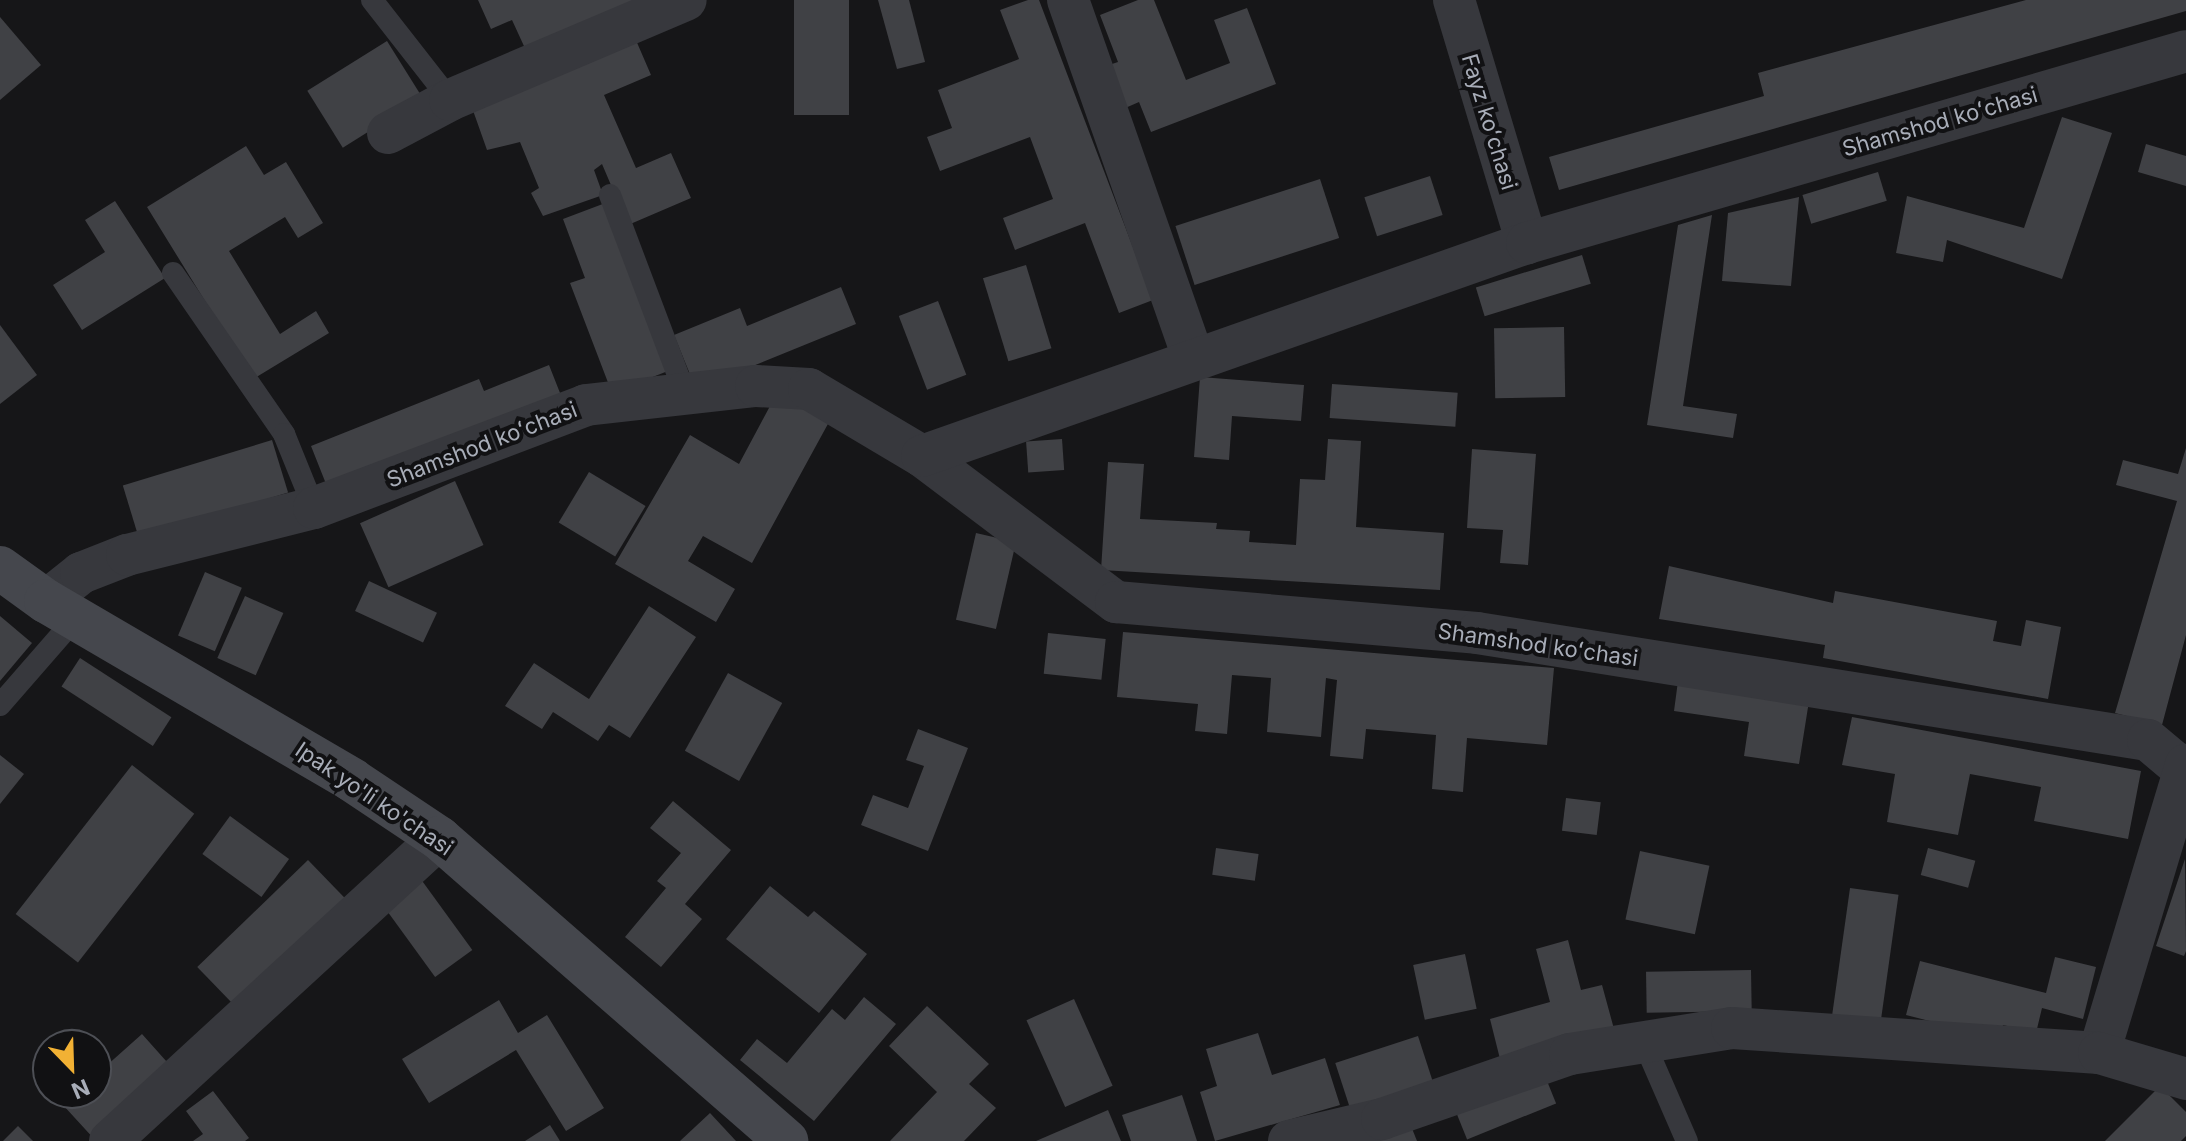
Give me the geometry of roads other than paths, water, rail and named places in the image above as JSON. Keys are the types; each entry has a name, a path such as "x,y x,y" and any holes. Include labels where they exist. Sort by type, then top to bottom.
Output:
{"main road":[{"name":"Ipak yo'li ko'chasi","path":"0,568 61,610 352,780 439,838 786,1141"}],"street":[{"path":"388,133 450,100 686,0"},
{"path":"1068,0 1194,360"},
{"name":"Fayz koʻchasi","path":"1454,0 1527,243"},
{"name":"Shamshod koʻchasi","path":"922,456 1527,243 2186,51"},
{"name":"Shamshod koʻchasi","path":"61,610 81,573 127,555 314,508 586,405 756,386 809,389 922,456 1116,602 1477,633 2148,740 2186,769"},
{"path":"2099,1053 2186,769"},
{"path":"110,1141 439,838"},
{"path":"1289,1141 1382,1119 1570,1054 1732,1028 1788,1028 1880,1042 2099,1053 2186,1079"}],"lane":[{"path":"372,0 450,100"},
{"path":"610,195 685,393"},
{"path":"173,273 284,434 314,508"},
{"path":"0,705 61,610"},
{"path":"1643,1040 1687,1141"}]}
